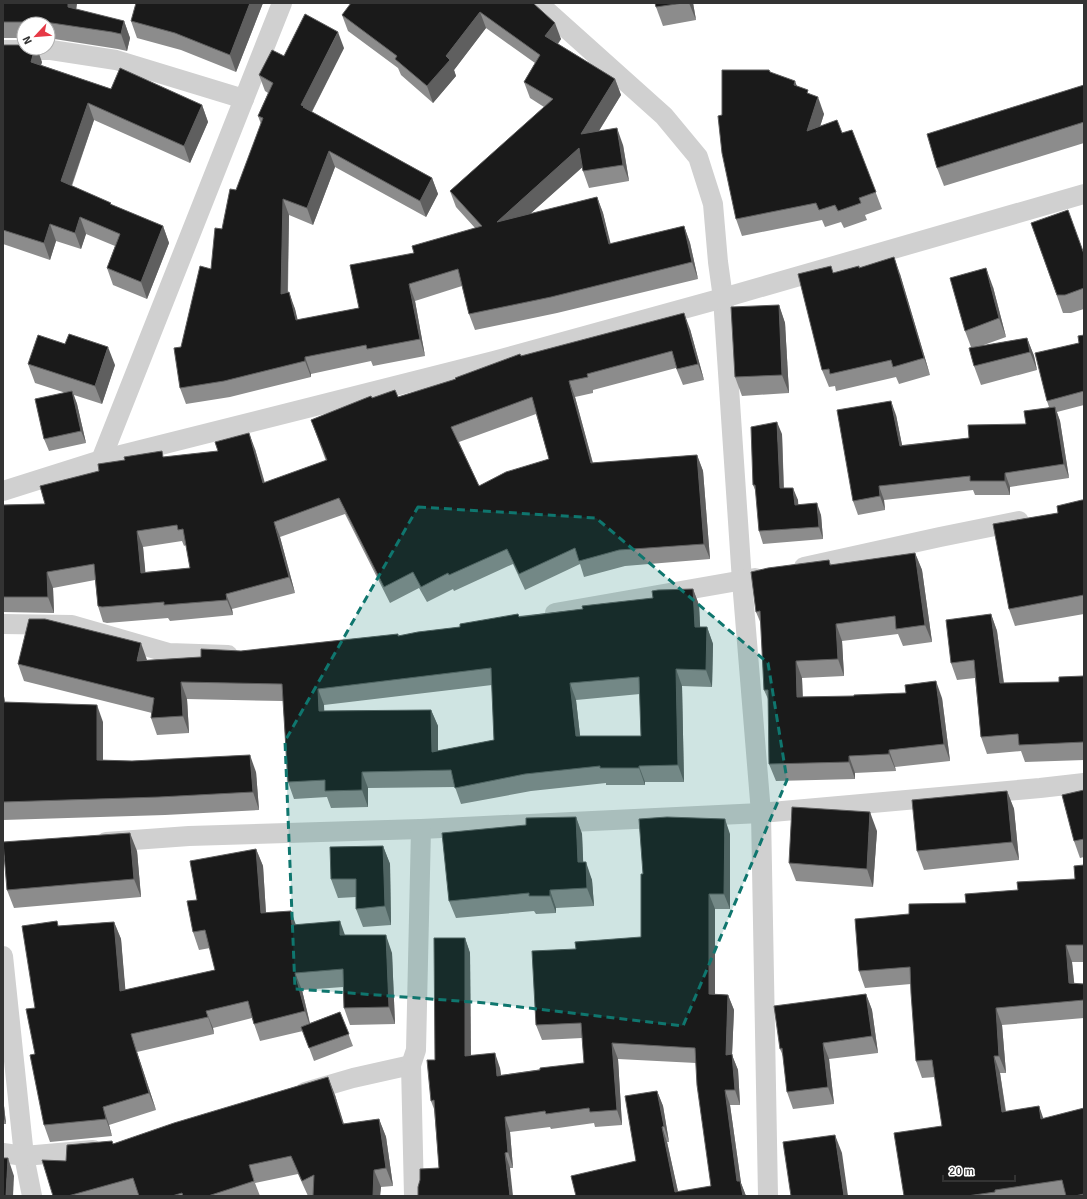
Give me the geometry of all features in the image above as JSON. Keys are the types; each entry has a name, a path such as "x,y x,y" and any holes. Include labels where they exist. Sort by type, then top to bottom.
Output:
{"street":[{"path":"101,460 282,3"},
{"path":"538,3 664,116 698,157 713,204 723,298 742,581 761,813 768,1196"},
{"path":"3,50 51,50 116,60 244,99"},
{"path":"3,491 101,460 494,361 723,298 1084,194"},
{"path":"541,616 742,581 940,536 1039,517"},
{"path":"3,624 72,625 169,653 246,656"},
{"path":"88,843 190,836 421,829 761,813 1084,783"},
{"path":"414,1196 411,1065 416,1050 421,829"},
{"path":"3,956 24,1156 32,1196"},
{"path":"284,1098 353,1078 411,1065"},
{"path":"3,1153 24,1156 110,1148"}],"highlighted area":[{"path":"418,507 596,518 768,663 787,780 683,1026 486,1003 295,989 285,741"}],"building":[{"path":"3,3 68,3 68,7 124,21 121,34 56,24 56,16 16,16 16,22 3,22"},
{"path":"136,3 250,3 230,55 175,33 131,21"},
{"path":"351,3 533,3 555,23 545,36 615,79 581,134 617,128 623,165 583,171 579,148 497,222 597,197 609,244 684,226 692,262 551,297 469,314 458,269 409,284 420,339 367,349 366,345 305,357 305,361 224,381 180,388 174,348 181,347 200,266 211,269 215,228 222,229 230,189 236,190 263,118 258,116 273,83 259,75 272,50 284,56 305,14 338,32 301,105 432,178 420,201 329,151 307,208 283,199 281,294 289,292 296,320 359,308 350,265 414,253 412,246 482,226 450,191 553,99 524,82 540,55 480,12 446,56 450,60 427,86 395,59 397,56 342,15"},
{"path":"655,3 683,3 656,7"},
{"path":"3,45 16,45 16,56 33,56 31,62 111,89 120,68 202,105 184,146 88,103 61,181 111,203 110,204 163,226 141,282 107,268 120,234 80,217 75,233 50,224 44,243 3,230"},
{"path":"722,70 769,70 770,72 795,81 794,85 808,90 807,93 818,97 807,131 837,120 842,133 852,130 876,192 859,198 861,203 838,211 835,205 819,210 816,203 736,219 722,153 718,116 722,115"},
{"path":"1084,85 1084,122 937,168 927,134"},
{"path":"1068,210 1084,254 1084,288 1065,295 1057,295 1031,223"},
{"path":"894,257 924,358 893,367 891,360 830,374 829,369 822,370 798,274 831,266 833,273 859,266 859,268"},
{"path":"986,268 999,318 965,331 950,278"},
{"path":"779,305 782,375 735,377 731,307"},
{"path":"684,313 698,364 677,369 672,351 587,374 588,377 569,381 591,463 697,455 704,544 619,550 579,561 575,548 519,574 507,549 449,575 448,573 421,587 413,572 384,587 339,498 274,522 289,577 226,594 227,600 164,605 164,602 102,607 98,606 94,564 47,572 48,597 3,597 3,505 45,504 40,486 99,471 98,464 125,460 124,457 162,451 163,457 218,451 215,442 249,433 263,483 327,460 311,420 371,396 372,398 395,390 398,397 456,379 455,378 520,354 521,356","holes":["532,397 549,459 506,472 479,486 451,427","177,525 178,530 183,529 190,568 141,573 137,531"]},
{"path":"69,334 108,347 95,386 28,364 38,335 65,344"},
{"path":"1084,335 1084,391 1047,401 1035,353 1079,343 1078,336"},
{"path":"1027,338 1030,352 974,366 969,348"},
{"path":"72,391 81,431 44,439 35,399"},
{"path":"891,401 900,446 969,438 968,425 1026,424 1024,411 1055,407 1064,464 1005,473 1005,481 970,481 970,476 879,486 880,496 853,501 837,410"},
{"path":"777,422 780,488 793,488 795,505 817,503 819,527 759,531 755,485 753,485 751,427"},
{"path":"1084,500 1084,595 1009,609 993,524 1058,513 1057,506"},
{"path":"915,553 925,625 896,629 895,616 836,624 838,659 796,661 797,697 906,693 905,685 936,681 944,744 889,750 889,754 849,756 849,762 769,764 768,690 764,690 760,611 756,612 751,572 768,568 829,560 830,565"},
{"path":"693,589 695,627 707,627 706,670 676,669 678,765 639,766 639,768 600,768 600,766 525,774 455,788 451,770 362,772 362,790 325,791 325,780 288,782 282,684 181,682 183,716 151,718 154,698 18,664 29,619 45,619 141,643 137,661 201,657 201,649 241,651 398,634 398,636 460,627 460,624 518,614 519,617 583,609 582,606 653,598 652,591","holes":["491,668 494,740 432,752 431,710 319,711 318,689","639,677 641,736 576,736 570,683"]},
{"path":"991,614 1000,683 1059,682 1059,677 1084,676 1084,742 1019,745 1018,734 981,737 974,660 951,663 946,620"},
{"path":"3,702 97,705 97,760 132,761 250,755 253,792 159,797 3,802"},
{"path":"1084,790 1084,839 1074,841 1062,795"},
{"path":"1007,791 1012,842 917,851 912,800"},
{"path":"792,807 870,812 867,869 789,863"},
{"path":"576,817 578,862 586,862 587,888 550,890 550,896 529,896 529,893 449,901 442,833 526,825 526,818"},
{"path":"667,817 725,819 724,894 709,894 709,994 728,995 726,1055 732,1054 735,1090 725,1090 737,1181 740,1181 743,1196 576,1196 571,1176 636,1161 625,1096 657,1091 664,1126 662,1127 675,1192 711,1186 697,1085 695,1048 612,1043 617,1110 590,1112 589,1108 546,1114 545,1111 505,1117 508,1152 505,1153 510,1196 418,1196 420,1169 439,1168 434,1100 431,1101 427,1060 435,1060 434,938 465,938 465,1056 495,1053 497,1076 540,1070 540,1068 584,1063 581,1023 536,1025 532,951 576,949 575,942 641,937 641,874 643,874 639,819"},
{"path":"130,833 134,879 7,890 3,842"},
{"path":"383,846 385,906 356,909 356,879 331,879 330,847"},
{"path":"256,849 261,913 291,911 292,925 340,921 340,935 386,935 389,1007 344,1008 343,969 295,973 305,1011 254,1024 248,1001 206,1011 208,1017 131,1034 149,1093 103,1107 106,1119 44,1125 30,1055 35,1054 26,1009 35,1008 22,926 57,921 58,926 114,922 120,991 215,970 205,930 193,932 187,901 197,900 190,861"},
{"path":"1084,865 1084,945 1066,945 1069,983 1084,984 1084,1000 996,1008 999,1056 994,1056 1002,1112 1039,1106 1041,1119 1084,1108 1084,1194 1066,1196 1062,1180 995,1190 995,1192 967,1196 904,1196 894,1133 942,1126 932,1060 916,1061 910,967 859,971 855,919 909,914 909,904 966,903 965,894 1018,890 1017,882 1075,879 1074,866"},
{"path":"866,994 872,1036 823,1043 828,1087 787,1092 782,1048 780,1049 774,1006"},
{"path":"340,1012 349,1034 309,1048 301,1027"},
{"path":"328,1077 343,1124 379,1119 386,1168 374,1170 373,1196 313,1196 314,1175 302,1181 291,1156 249,1165 254,1181 208,1196 183,1196 182,1193 172,1196 139,1196 133,1178 68,1196 53,1196 42,1160 66,1161 67,1145 112,1141 113,1144 174,1123"},
{"path":"835,1135 844,1196 791,1196 783,1142"},
{"path":"3,1158 8,1158 6,1196 3,1196"}]}
